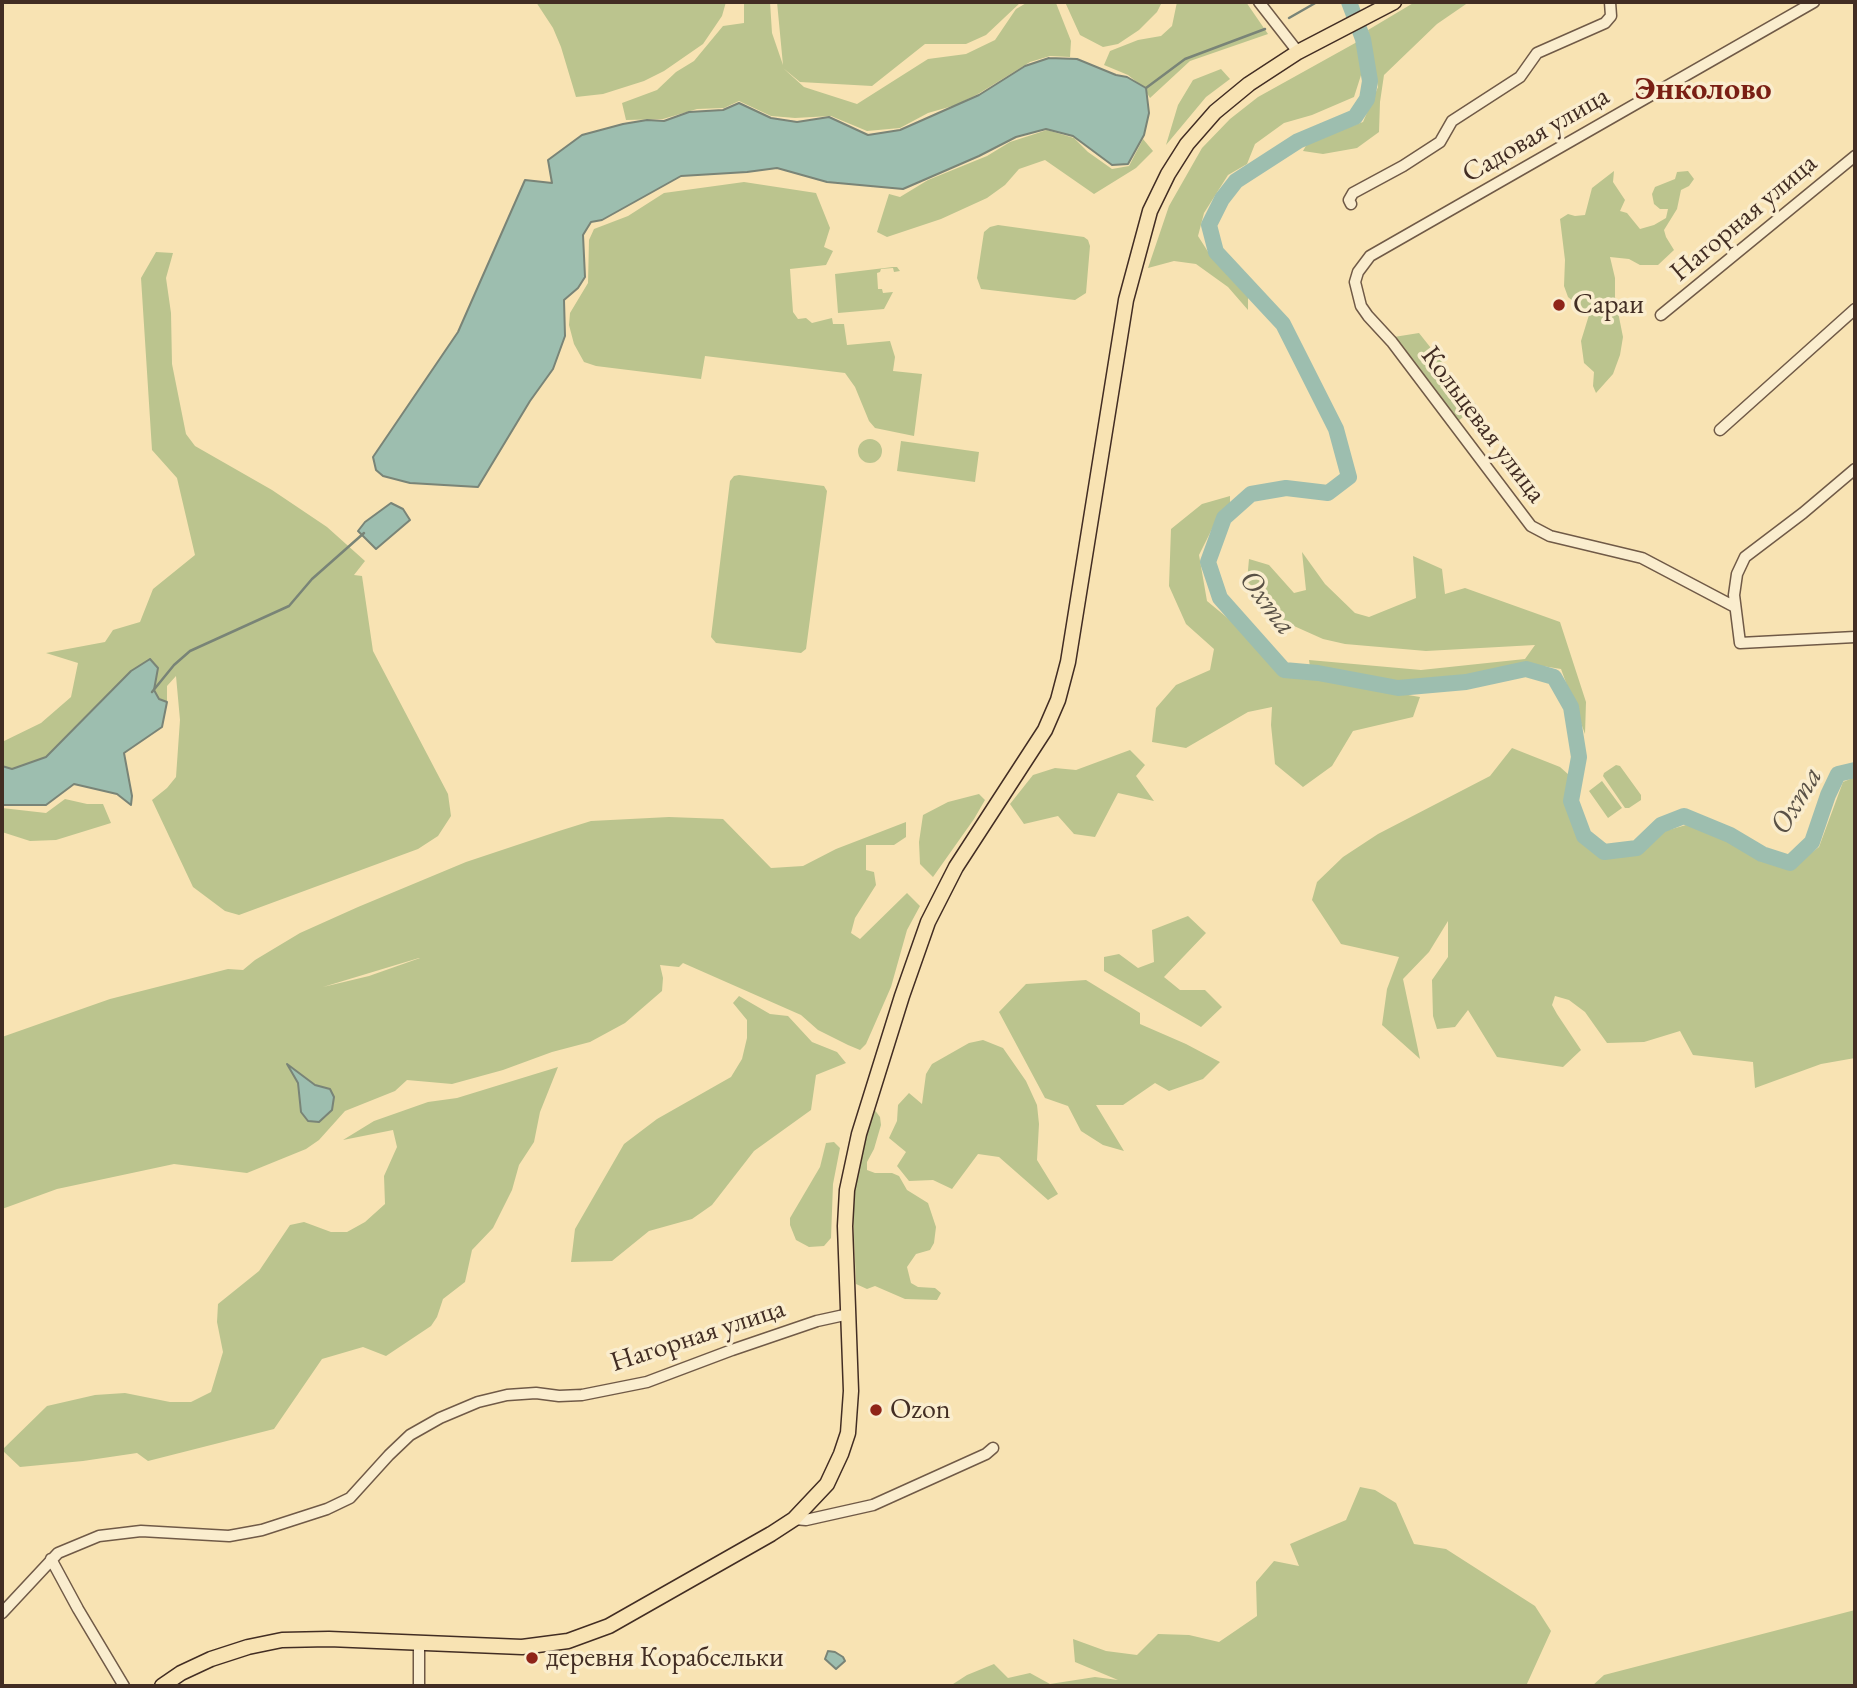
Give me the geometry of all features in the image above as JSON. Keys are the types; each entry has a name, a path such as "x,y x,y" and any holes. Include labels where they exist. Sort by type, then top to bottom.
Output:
{"main road":[{"path":"162,1686 181,1673 211,1659 282,1640 329,1639 522,1647 555,1644 589,1634 643,1608 771,1535 794,1518 827,1484 848,1433 851,1391 845,1226 847,1189 859,1134 902,996 929,922 957,867 1045,730 1058,700 1068,662 1126,299 1150,211 1168,174 1187,144 1215,112 1249,84 1298,52 1388,5"}],"street":[{"path":"1259,2 1298,52"},
{"path":"1351,204 1349,200 1353,192 1403,166 1440,142 1452,121 1520,77 1537,52 1605,23 1611,16 1609,2"},
{"name":"Садовая улица","path":"1392,342 1367,316 1357,295 1355,282 1358,272 1370,256 1814,2"},
{"name":"Нагорная улица","path":"1661,315 1855,156"},
{"path":"1720,430 1855,309"},
{"name":"Кольцевая улица","path":"1392,342 1531,526 1550,536 1642,558 1735,607"},
{"path":"1855,469 1804,513 1745,557 1734,586 1740,643 1855,637"},
{"name":"Нагорная улица","path":"2,1613 58,1553 99,1536 141,1531 229,1536 262,1530 327,1509 350,1498 410,1435 440,1418 478,1402 516,1394 582,1395 647,1382 817,1321 849,1314"},
{"path":"794,1518 806,1520 873,1505 986,1454 993,1448"},
{"path":"51,1559 124,1686"},
{"path":"419,1642 419,1686"}],"green space":[{"path":"536,2 726,2 722,16 703,44 664,71 644,81 603,94 576,97 553,28"},
{"path":"744,2 770,2 772,33 783,65 777,2 1021,2 986,35 966,44 925,44 872,86 800,82 783,68 804,87 857,104 928,59 966,54 995,40 1016,9 1028,2 1056,3 1071,41 1070,57 1050,56 1030,62 978,94 956,105 928,113 900,128 867,131 831,116 771,116 739,101 724,108 697,109 663,119 626,120 622,103 657,90 676,72 694,61 723,26 744,23"},
{"path":"1065,2 1162,2 1157,12 1139,30 1118,44 1103,47 1080,35"},
{"path":"1177,2 1246,2 1268,34 1190,61 1150,98 1143,87 1128,75 1104,65 1110,51 1138,40 1161,36 1172,26"},
{"path":"1415,2 1469,2 1437,24 1384,75 1379,132 1357,148 1323,154 1303,151 1308,142 1363,122 1378,87 1368,30"},
{"path":"1357,42 1362,72 1354,97 1312,115 1284,123 1255,144 1247,164 1228,175 1204,213 1198,236 1212,258 1226,266 1248,292 1248,310 1228,287 1196,264 1174,261 1148,268 1169,206 1202,148 1230,119 1258,97"},
{"path":"1221,69 1230,79 1206,97 1166,145 1178,105 1193,80"},
{"path":"1047,130 1074,138 1112,169 1129,166 1143,139 1153,151 1136,168 1094,194 1045,160 1019,169 1005,185 987,198 941,219 887,237 877,232 889,194 900,197 928,180 987,156 1010,142"},
{"path":"1614,171 1613,182 1625,200 1620,211 1627,213 1640,229 1666,218 1668,209 1660,209 1654,204 1652,194 1655,187 1675,179 1677,172 1688,171 1694,179 1689,186 1681,190 1677,209 1664,230 1674,250 1658,265 1640,265 1629,259 1610,257 1623,337 1613,374 1596,393 1593,386 1594,372 1584,363 1581,341 1589,315 1568,297 1564,286 1565,260 1560,219 1568,214 1585,215 1592,188"},
{"path":"744,182 816,193 830,228 824,247 833,251 826,265 790,269 793,312 798,319 806,318 812,323 832,318 833,324 844,324 847,345 890,341 895,357 893,371 922,374 914,436 875,428 845,373 705,356 701,379 596,366 584,362 574,344 569,325 570,313 588,283 589,240 594,229 628,216 664,193"},
{"path":"998,225 1084,237 1088,240 1090,246 1086,293 1075,300 981,289 977,278 984,232"},
{"path":"156,252 173,253 166,278 171,313 172,364 186,434 195,446 272,490 327,527 365,561 354,575 362,576 373,651 448,794 451,816 438,836 418,849 239,915 225,911 193,887 152,800 176,777 180,720 176,676 167,686 167,702 159,699 153,690 158,668 150,659 131,671 46,757 12,769 2,766 2,742 41,723 71,697 78,663 46,653 105,642 113,630 140,622 153,589 195,555 177,478 152,450 141,278"},
{"path":"897,267 900,271 894,272 893,268 881,269 877,273 878,289 882,289 883,293 893,292 884,309 838,313 835,274"},
{"path":"1419,333 1477,406 1458,421 1394,337"},
{"path":"870,439 879,442 882,451 879,460 870,463 861,460 858,451 861,442"},
{"path":"901,441 979,452 975,482 897,471"},
{"path":"739,475 824,486 827,491 806,649 801,653 716,643 711,637 730,481"},
{"path":"1230,496 1230,505 1219,515 1199,555 1207,601 1242,630 1278,673 1420,697 1413,717 1353,731 1332,766 1303,787 1275,764 1272,707 1248,712 1186,748 1152,742 1156,708 1176,685 1210,670 1214,649 1186,624 1169,586 1171,529 1202,504"},
{"path":"1302,552 1325,584 1355,613 1369,617 1416,598 1413,556 1442,569 1445,594 1465,588 1560,622 1586,702 1585,734 1561,669 1524,663 1478,674 1398,683 1310,667 1309,660 1421,670 1525,659 1535,645 1426,651 1345,644 1323,639 1285,622 1247,581 1249,559 1269,565 1294,593 1306,590"},
{"path":"1512,748 1560,767 1569,775 1566,800 1579,837 1599,856 1640,854 1665,831 1686,825 1727,839 1753,856 1795,865 1819,847 1843,782 1855,777 1855,1058 1821,1064 1755,1088 1753,1062 1693,1055 1680,1031 1644,1042 1607,1043 1585,1012 1569,1000 1555,996 1552,1005 1581,1050 1563,1067 1497,1057 1468,1010 1455,1027 1437,1029 1433,1016 1432,980 1448,957 1448,921 1429,952 1403,979 1420,1059 1382,1025 1387,989 1399,957 1341,944 1312,900 1317,882 1343,857 1378,834 1490,776"},
{"path":"1130,750 1145,765 1136,776 1154,801 1118,793 1095,837 1074,834 1058,816 1024,824 1010,804 1033,775 1055,768 1076,770"},
{"path":"1616,765 1620,766 1641,795 1641,800 1629,808 1625,808 1603,776"},
{"path":"1602,781 1622,808 1608,818 1589,791"},
{"path":"979,794 985,800 933,877 920,864 919,842 923,815 948,802"},
{"path":"65,799 103,804 111,823 56,840 30,841 2,832 2,808 46,813"},
{"path":"669,817 723,819 771,868 803,866 836,849 906,822 906,837 894,845 866,845 866,870 874,872 876,885 855,918 851,933 860,939 907,893 920,906 907,930 891,987 866,1044 860,1050 848,1045 818,1030 801,1015 683,963 679,967 660,965 662,991 625,1023 590,1042 452,1084 407,1080 395,1091 345,1111 319,1140 306,1149 247,1173 174,1164 57,1189 2,1209 2,1037 110,999 228,969 243,970 300,933 358,907 466,862 591,821","holes":["420,958 369,976 323,987"]},
{"path":"1188,916 1206,933 1164,977 1180,990 1205,990 1222,1007 1201,1027 1104,971 1104,957 1119,954 1138,968 1154,962 1152,930"},
{"path":"1086,980 1140,1013 1140,1024 1220,1062 1203,1079 1169,1091 1155,1083 1123,1105 1096,1105 1124,1151 1103,1145 1081,1131 1068,1106 1045,1098 999,1012 1026,984"},
{"path":"739,996 770,1014 788,1016 812,1042 837,1052 846,1063 816,1075 811,1110 754,1151 712,1205 692,1219 649,1231 612,1261 571,1262 575,1229 624,1144 657,1119 731,1077 742,1059 747,1038 747,1020 733,1003"},
{"path":"983,1040 1003,1048 1026,1081 1037,1105 1037,1160 1058,1194 1048,1200 999,1157 978,1154 952,1189 933,1180 909,1181 897,1166 906,1152 889,1138 897,1121 898,1105 909,1093 922,1104 926,1074 932,1064 969,1043"},
{"path":"558,1067 540,1112 534,1142 519,1165 512,1190 493,1228 472,1250 465,1282 443,1299 431,1326 386,1356 363,1347 322,1359 274,1429 148,1461 137,1453 20,1467 2,1450 47,1406 95,1395 125,1393 170,1402 191,1402 211,1392 223,1352 217,1322 218,1304 259,1271 290,1225 304,1222 331,1232 347,1232 365,1222 385,1204 384,1176 397,1147 393,1130 343,1140 374,1121 428,1102 457,1098"},
{"path":"874,1109 880,1117 881,1125 867,1162 867,1170 899,1176 907,1190 928,1203 936,1227 934,1243 930,1250 916,1254 907,1267 911,1283 918,1287 935,1288 941,1293 937,1300 905,1299 875,1286 867,1289 856,1284 852,1191"},
{"path":"834,1142 840,1148 833,1184 831,1238 824,1246 809,1247 796,1240 790,1218 820,1167 826,1143"},
{"path":"1360,1487 1375,1490 1396,1503 1414,1544 1446,1549 1535,1606 1551,1631 1526,1686 950,1686 967,1675 994,1664 1008,1678 1030,1673 1050,1684 1095,1677 1118,1680 1075,1662 1073,1639 1106,1651 1137,1655 1158,1634 1189,1635 1219,1642 1257,1616 1256,1582 1274,1561 1299,1566 1290,1544 1346,1520"},
{"path":"1855,1610 1855,1686 1592,1686 1604,1675"}],"shaded area":[{"path":"1049,58 1077,59 1127,77 1146,88 1149,113 1144,135 1128,164 1112,165 1073,136 1046,129 1016,137 903,189 827,182 777,168 681,176 602,220 591,222 583,235 585,277 578,288 564,300 565,336 553,369 530,401 478,487 410,483 383,476 376,470 373,457 458,332 525,180 552,183 548,160 582,135 623,124 647,120 664,121 689,112 723,110 739,103 771,118 797,122 829,117 868,135 900,130 979,95 1025,66"},
{"path":"391,503 403,509 410,520 376,549 358,531 365,522"},
{"path":"150,659 158,668 154,690 159,699 167,702 162,727 124,753 132,796 131,805 117,794 74,784 46,805 2,805 2,766 12,769 46,757 131,671"},
{"path":"287,1064 315,1085 330,1089 334,1097 332,1110 319,1122 308,1121 301,1112 298,1083"},
{"path":"828,1651 835,1652 845,1661 836,1669 825,1659"}],"waterway":[{"path":"1289,18 1317,2"},
{"name":"Охта","path":"1349,2 1363,39 1370,81 1367,99 1355,117 1298,141 1236,181 1222,199 1209,225 1216,252 1283,324 1336,429 1349,477 1328,493 1286,488 1251,494 1224,518 1208,562 1220,598 1284,670 1318,673 1398,688 1466,682 1526,669 1554,677 1571,707 1579,757 1571,801 1584,836 1604,852 1637,848 1661,825 1684,816 1730,835 1762,854 1790,863 1812,842 1838,774 1855,770"},
{"path":"1146,88 1185,59 1265,29"},
{"path":"152,692 174,665 190,651 289,606 312,579 364,533"}],"place":[{"name":"Сараи","path":"1559,305"},
{"name":"Ozon","path":"876,1410"},
{"name":"деревня Корабсельки","path":"532,1658"}],"district":[{"name":"Энколово","path":"1703,90"}]}
